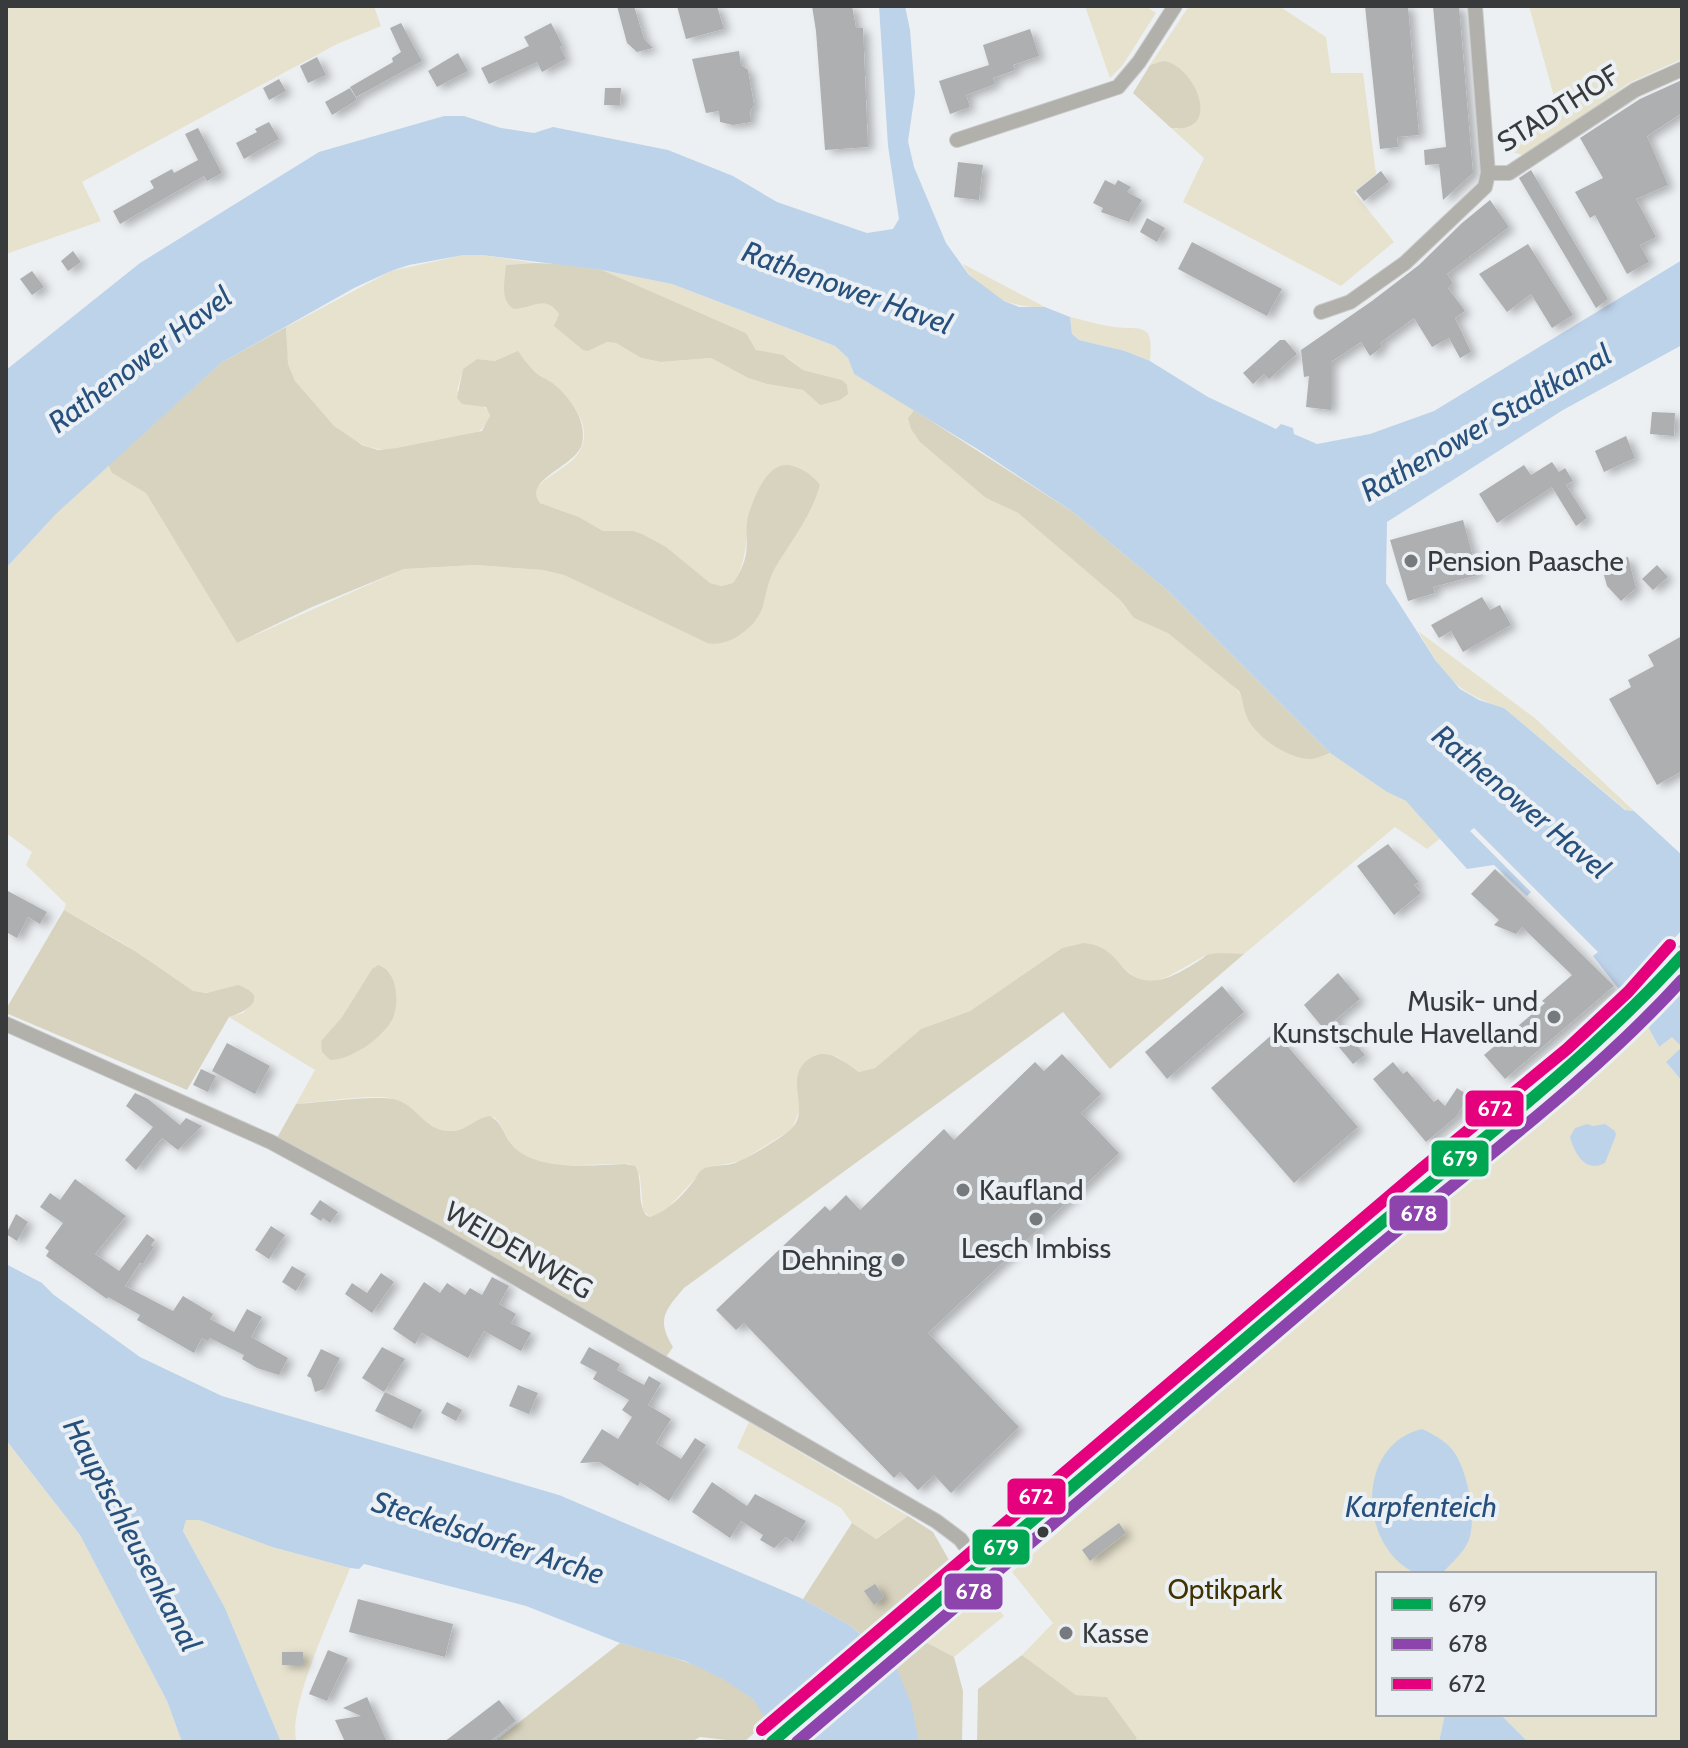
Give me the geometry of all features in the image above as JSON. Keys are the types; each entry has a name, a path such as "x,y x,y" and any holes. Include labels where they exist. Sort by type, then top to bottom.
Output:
{"main road":[{"path":"772,1742 1431,1181 1578,1061 1682,956"}],"street":[{"path":"957,140 1118,87 1139,62 1175,6"},
{"path":"1475,6 1488,173"},
{"name":"STADTHOF","path":"1321,312 1350,302 1405,263 1477,197 1485,187 1488,173 1509,173 1635,90 1682,69"},
{"name":"WEIDENWEG","path":"6,1024 271,1142 440,1234 936,1521 960,1539 980,1565"}],"green space":[{"path":"6,6 374,6 381,26 337,44 82,182 101,221 6,254"},
{"path":"1085,6 1146,6 1156,13 1122,66 1110,78"},
{"path":"1189,6 1279,6 1326,37 1331,73 1363,73 1376,174 1354,192 1394,242 1341,286 1183,202 1204,158 1171,128 1178,129 1156,63 1150,65"},
{"path":"1529,6 1682,6 1682,59 1629,83 1525,156 1505,150 1558,111"},
{"path":"464,255 535,263 506,265 515,309 549,305 559,314 558,319 591,349 607,342 616,343 641,358 661,362 711,358 748,378 803,390 820,405 842,380 803,370 788,358 756,350 746,333 602,270 672,284 835,346 848,358 854,374 914,410 908,418 986,498 1018,513 1120,600 1131,614 1170,634 1223,677 1240,693 1248,719 1261,735 1277,746 1316,758 1330,753 1387,792 1406,801 1441,838 1427,849 1395,827 1244,954 1206,955 1169,976 1145,981 1083,943 1062,948 970,1011 921,1029 875,1068 859,1072 836,1056 799,1112 792,1129 741,1161 705,1168 665,1211 650,1217 643,1211 640,1176 630,1164 570,1165 540,1161 515,1148 494,1117 459,1130 447,1131 431,1126 405,1105 389,1098 296,1104 315,1070 229,1017 243,1013 255,999 250,991 235,987 200,993 192,991 142,956 64,910 66,904 26,865 32,852 6,833 6,568 56,514 108,465 112,473 146,492 237,643 404,569 476,565 542,570 564,575 707,643 714,643 728,641 751,626 761,609 772,573 811,508 820,485 748,517 741,568 733,583 720,586 615,532 603,531 579,517 540,503 536,498 536,489 579,452 583,443 583,425 568,399 532,369 518,352 495,361 477,359 463,369 457,391 480,403 489,413 486,425 477,433 391,449 367,446 338,429 301,390 288,364 286,327 391,271","holes":["378,965 391,975 383,1030 355,1053 321,1041 342,1017 372,969"]},
{"path":"963,264 1045,307 1021,305 997,298 977,284"},
{"path":"1070,317 1144,330 1150,340 1150,361 1125,351 1079,340 1072,334"},
{"path":"1418,631 1536,719 1634,811 1626,810 1504,708 1473,695 1452,680"},
{"name":"Optikpark","path":"1647,1025 1659,1047 1673,1036 1682,1048 1666,1062 1682,1081 1682,1742 1528,1742 1502,1716 1656,1716 1656,1572 1444,1572 1468,1543 1412,1572 1376,1572 1376,1716 1445,1716 1439,1742 1135,1742 1137,1738 1107,1697 1076,1695 1022,1655 1053,1623 1012,1572"},
{"path":"749,1422 908,1516 875,1539 852,1523 841,1508 737,1448"},
{"path":"6,1440 80,1535 167,1701 182,1742 6,1742"},
{"path":"186,1520 199,1520 272,1547 350,1568 305,1683 295,1727 297,1742 281,1742 225,1608 183,1531"},
{"path":"977,1593 985,1593 1004,1616 954,1657 922,1640"}],"shaded area":[{"path":"1163,61 1185,74 1199,98 1197,120 1187,127 1171,128 1133,93 1150,65"},
{"path":"535,263 602,270 746,333 756,350 783,355 803,370 842,380 847,385 848,394 840,400 820,405 803,390 748,378 711,358 661,362 641,358 616,343 607,342 588,351 583,350 554,326 559,314 554,308 538,304 514,309 506,300 506,265"},
{"path":"286,327 288,364 295,381 334,426 362,445 378,450 482,431 490,416 486,407 462,404 457,398 463,369 477,359 495,361 518,351 534,371 567,397 582,427 582,444 578,452 538,487 536,495 540,503 579,517 603,531 642,534 666,547 710,583 721,586 733,583 739,573 746,554 748,516 762,483 773,470 780,466 793,466 810,475 820,485 806,517 773,573 758,616 747,630 723,643 707,643 564,575 542,570 476,565 404,569 312,607 237,643 146,493 112,473 108,465 221,363"},
{"path":"914,410 1073,512 1167,590 1330,753 1312,759 1293,756 1264,738 1250,723 1239,691 1168,633 1134,618 1120,600 1018,513 986,498 920,442 908,418"},
{"path":"64,910 135,951 193,991 206,993 238,985 253,994 253,1003 249,1007 229,1017 187,1090 6,1013"},
{"path":"1083,943 1104,949 1128,973 1151,981 1172,976 1207,955 1244,954 1110,1069 1063,1012 684,1288 665,1316 665,1329 673,1347 666,1357 277,1138 296,1104 389,1098 404,1103 434,1127 450,1131 490,1116 498,1122 513,1146 536,1160 582,1166 635,1166 643,1209 650,1217 674,1202 703,1169 741,1160 793,1127 799,1111 798,1075 809,1059 822,1054 841,1060 859,1072 875,1068 921,1029 970,1011 1062,948"},
{"path":"378,965 390,974 396,989 392,1020 365,1047 330,1060 322,1052 321,1041"},
{"path":"908,1516 933,1532 949,1560 865,1638 851,1626 803,1599 852,1523 876,1539"},
{"path":"922,1640 954,1657 963,1691 962,1742 919,1742 896,1666"},
{"path":"620,1643 691,1664 726,1679 754,1700 768,1721 744,1742 700,1737 691,1742 494,1742"},
{"path":"1022,1655 1076,1695 1107,1697 1137,1738 1135,1742 977,1742 978,1689"}],"water":[{"path":"879,6 905,6 915,93 908,141 914,167 946,243 969,275 1004,301 1019,307 1045,307 1070,317 1072,334 1079,340 1125,351 1150,361 1208,397 1276,429 1281,424 1293,428 1294,434 1317,444 1370,434 1434,411 1682,260 1682,345 1563,410 1387,522 1386,583 1436,661 1460,689 1479,700 1504,708 1625,810 1634,811 1682,855 1682,1047 1672,1037 1659,1047 1647,1025 1593,956 1598,952 1474,828 1470,831 1531,892 1527,896 1494,865 1467,869 1406,801 1387,792 1330,753 1167,590 1073,512 854,374 848,358 835,346 672,284 602,270 482,255 464,255 391,271 354,288 221,363 56,514 6,568 6,370 140,263 319,152 444,116 464,116 501,128 534,133 553,127 668,150 733,176 777,202 867,233 893,229 899,219 888,146"},
{"path":"1682,1047 1682,1081 1666,1062"},
{"path":"1605,1124 1615,1131 1605,1163 1587,1164 1575,1150 1570,1137 1575,1128"},
{"path":"6,1264 42,1283 140,1357 222,1396 559,1495 803,1599 851,1626 896,1666 911,1703 919,1742 781,1742 753,1699 723,1679 685,1661 620,1643 526,1606 364,1564 359,1569 350,1568 272,1547 199,1520 186,1520 183,1531 225,1608 281,1742 182,1742 167,1701 80,1535 6,1440"},
{"name":"Karpfenteich","path":"1422,1429 1441,1440 1456,1455 1464,1475 1472,1513 1470,1537 1464,1550 1444,1572 1412,1572 1393,1557 1381,1538 1374,1516 1372,1494 1376,1472 1386,1453 1401,1438"},
{"path":"1445,1716 1502,1716 1528,1742 1439,1742"}],"pier":[{"path":"1682,930 1682,981 1641,1025 1620,996"},
{"path":"870,1637 895,1659 797,1742 776,1742 766,1726"}],"building":[{"path":"617,6 634,6 644,39 653,48 637,52 627,43"},
{"path":"677,6 717,6 724,29 686,39"},
{"path":"812,6 852,6 856,28 863,28 868,147 825,150"},
{"path":"1365,6 1408,6 1419,135 1397,137 1398,147 1380,149"},
{"path":"1433,6 1459,6 1473,173 1443,200 1439,164 1425,165 1424,150 1446,147"},
{"path":"401,23 422,61 356,97 350,87 393,62 392,58 401,52 390,28"},
{"path":"551,23 566,59 542,72 537,62 489,84 481,68 529,46 524,37"},
{"path":"1030,29 1039,56 1013,65 1015,70 993,78 995,84 966,95 970,107 950,114 939,81 989,65 983,45"},
{"path":"739,51 741,65 748,70 754,105 750,111 751,122 733,125 720,122 719,111 706,113 692,59"},
{"path":"458,53 468,71 437,87 428,71"},
{"path":"317,57 326,75 308,83 300,66"},
{"path":"279,79 286,91 269,100 263,88"},
{"path":"1682,80 1682,113 1647,136 1668,185 1636,199 1656,237 1640,245 1649,262 1627,274 1595,215 1590,218 1575,192 1603,178 1580,138 1640,99"},
{"path":"350,88 357,100 332,115 325,102"},
{"path":"605,88 621,88 620,105 604,105"},
{"path":"269,122 279,139 244,159 236,143"},
{"path":"198,128 222,173 207,181 204,176 120,224 113,211 154,188 150,181 198,160 185,134"},
{"path":"958,162 983,165 979,200 954,197"},
{"path":"1531,170 1608,299 1596,308 1519,178"},
{"path":"1381,171 1389,182 1364,201 1356,191"},
{"path":"1105,180 1115,185 1118,180 1131,187 1127,192 1142,200 1129,222 1101,212 1103,208 1093,203"},
{"path":"1490,200 1509,227 1447,274 1453,283 1448,288 1465,311 1455,318 1471,352 1460,358 1449,338 1432,347 1414,318 1380,343 1382,347 1370,356 1361,342 1331,362 1331,410 1306,407 1309,376 1304,377 1301,350 1419,265"},
{"path":"1147,218 1165,228 1157,242 1140,232"},
{"path":"1192,242 1282,289 1267,316 1178,269"},
{"path":"1528,244 1573,315 1552,328 1531,294 1507,312 1479,274"},
{"path":"73,251 81,262 68,271 61,261"},
{"path":"32,271 44,287 32,295 20,279"},
{"path":"1280,340 1285,340 1297,354 1269,379 1264,374 1253,384 1243,373"},
{"path":"1652,412 1675,413 1674,436 1650,434"},
{"path":"1626,436 1635,458 1604,472 1595,451"},
{"path":"1552,462 1559,472 1565,468 1573,481 1566,485 1587,518 1576,526 1552,487 1497,523 1479,494 1524,465 1531,475"},
{"path":"1463,520 1478,575 1433,587 1435,593 1408,601 1390,540"},
{"path":"1628,557 1636,588 1621,601 1607,586 1601,564"},
{"path":"1657,565 1668,577 1653,590 1642,579"},
{"path":"1482,597 1490,610 1500,605 1511,625 1463,652 1451,631 1439,638 1431,625"},
{"path":"1682,636 1682,771 1657,785 1609,699 1631,687 1628,680 1654,666 1648,655"},
{"path":"1388,844 1419,882 1414,885 1421,893 1394,915 1357,866"},
{"path":"1495,869 1614,986 1505,1079 1484,1055 1545,1003 1542,1001 1572,975 1522,927 1516,934 1494,925 1499,920 1471,894"},
{"path":"6,890 47,912 40,924 28,917 17,938 6,932"},
{"path":"1338,973 1360,999 1335,1020 1365,1055 1353,1064 1304,1005"},
{"path":"1222,986 1244,1012 1167,1079 1145,1052"},
{"path":"1275,1032 1358,1127 1294,1183 1211,1088"},
{"path":"227,1043 270,1066 255,1094 212,1071"},
{"path":"1062,1054 1101,1094 1081,1113 1119,1153 928,1333 1019,1427 951,1493 934,1475 918,1490 900,1472 894,1478 744,1323 736,1330 716,1310 825,1206 830,1211 846,1195 860,1210 944,1129 954,1140 1035,1062 1044,1071"},
{"path":"1393,1062 1403,1074 1407,1071 1434,1102 1438,1099 1445,1106 1457,1088 1469,1096 1456,1117 1426,1142 1373,1079"},
{"path":"201,1069 216,1076 208,1092 193,1085"},
{"path":"135,1093 148,1099 180,1125 186,1118 202,1126 178,1150 162,1138 136,1170 125,1160 153,1127 126,1106"},
{"path":"75,1179 126,1216 95,1254 119,1271 147,1234 155,1240 143,1264 140,1263 125,1286 173,1311 183,1296 213,1314 210,1319 234,1332 247,1309 262,1317 251,1337 288,1358 279,1375 257,1368 242,1359 244,1355 210,1338 208,1341 202,1338 194,1353 137,1320 140,1315 107,1299 46,1256 49,1251 45,1248 63,1223 40,1207 50,1193 60,1200"},
{"path":"320,1200 338,1212 330,1223 310,1214"},
{"path":"16,1214 28,1222 17,1241 6,1234"},
{"path":"271,1226 285,1235 269,1259 255,1250"},
{"path":"292,1266 306,1274 296,1291 282,1282"},
{"path":"381,1273 394,1282 372,1313 345,1294 352,1283 367,1293"},
{"path":"492,1277 509,1286 499,1304 516,1314 511,1323 531,1333 521,1351 484,1331 468,1358 422,1333 415,1344 393,1329 424,1282 440,1293 447,1283 465,1295 470,1288 482,1295"},
{"path":"382,1347 405,1359 384,1392 362,1378"},
{"path":"589,1347 620,1364 617,1370 644,1385 649,1376 661,1383 648,1405 671,1419 656,1443 681,1459 695,1438 706,1445 669,1501 640,1482 638,1486 599,1462 580,1463 602,1429 618,1439 632,1417 622,1410 629,1400 593,1379 597,1372 580,1363"},
{"path":"321,1349 340,1358 324,1389 315,1392 311,1378 307,1376"},
{"path":"518,1385 538,1393 529,1414 509,1406"},
{"path":"385,1392 422,1410 412,1429 375,1411"},
{"path":"447,1402 462,1410 456,1421 441,1413"},
{"path":"712,1482 747,1506 755,1494 806,1521 793,1542 786,1537 774,1548 760,1540 763,1535 741,1521 730,1538 692,1512"},
{"path":"1119,1523 1126,1533 1090,1561 1082,1550"},
{"path":"875,1584 884,1597 874,1605 864,1591"},
{"path":"358,1599 453,1624 445,1657 349,1632"},
{"path":"328,1650 348,1658 327,1701 309,1694"},
{"path":"282,1652 303,1652 303,1665 282,1665"},
{"path":"367,1697 387,1742 345,1742 335,1720 361,1716 343,1708"},
{"path":"499,1700 516,1721 489,1742 444,1742"}],"transit line":[{"name":"672","path":"762,1730 1421,1169 1567,1049 1628,992 1670,945"},
{"name":"679","path":"772,1742 1562,1073 1682,956"},
{"name":"678","path":"797,1742 1368,1255 1569,1089 1682,980"}],"place":[{"name":"Pension Paasche","path":"1411,561"},
{"name":"Musik- und Kunstschule Havelland","path":"1554,1017"},
{"name":"Kaufland","path":"963,1190"},
{"name":"Lesch Imbiss","path":"1036,1219"},
{"name":"Dehning","path":"898,1260"},
{"name":"Kasse","path":"1066,1633"}],"water label":[{"name":"Rathenower Havel","path":"847,288"},
{"name":"Rathenower Havel","path":"140,360"},
{"name":"Rathenower Stadtkanal","path":"1486,423"},
{"name":"Rathenower Havel","path":"1521,802"},
{"name":"Hauptschleusenkanal","path":"132,1535"},
{"name":"Steckelsdorfer Arche","path":"488,1538"}]}
